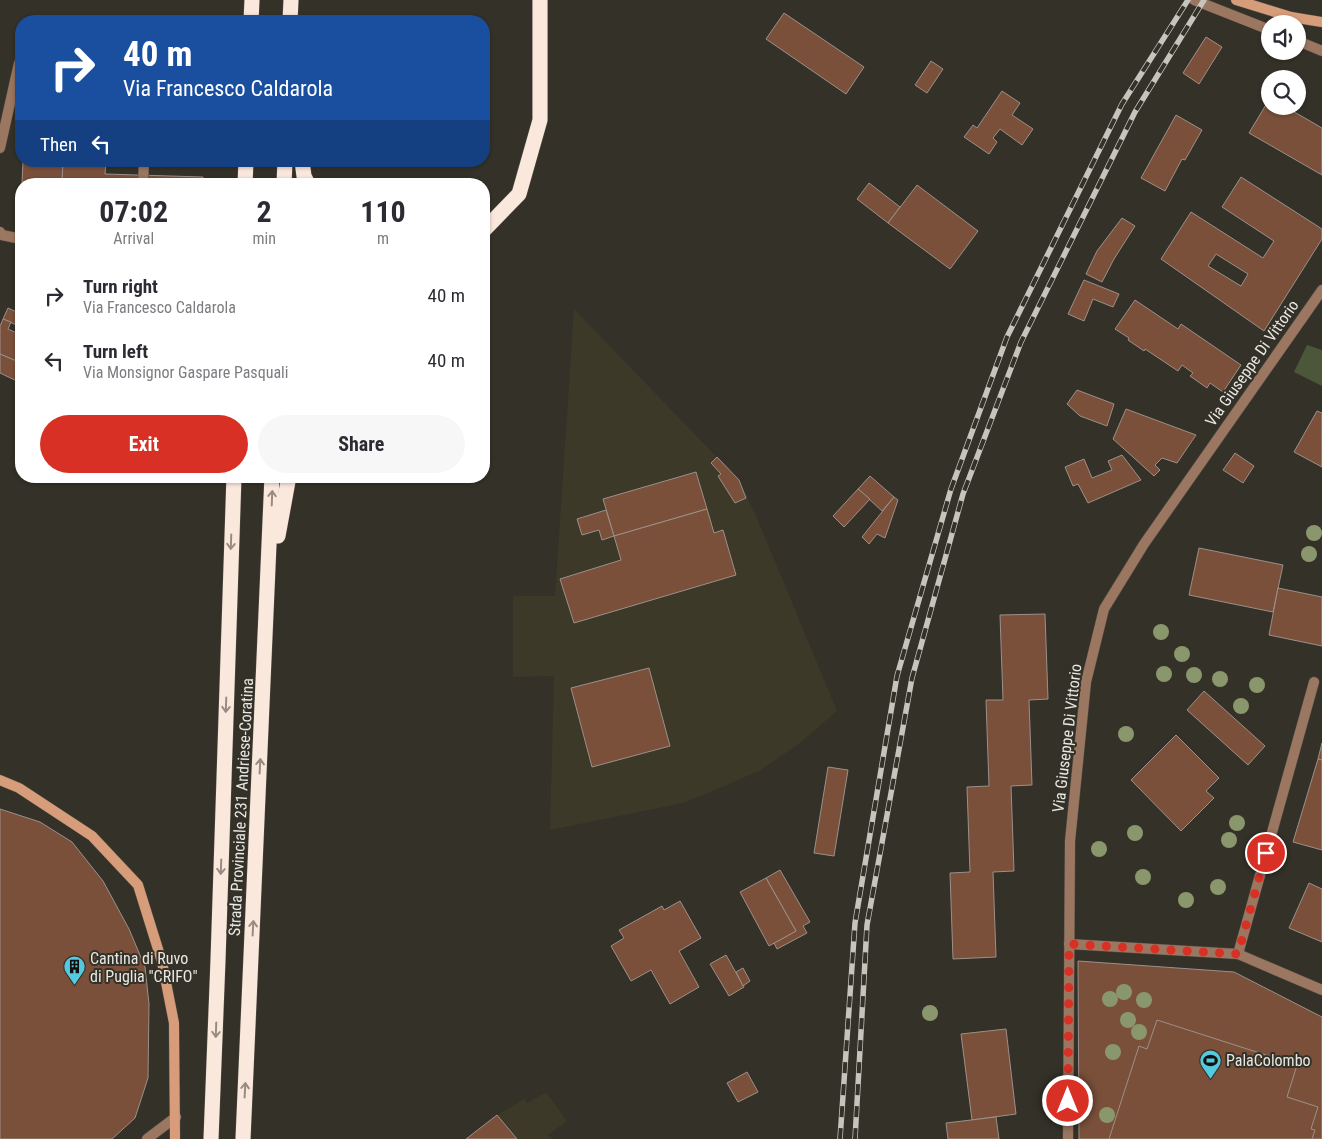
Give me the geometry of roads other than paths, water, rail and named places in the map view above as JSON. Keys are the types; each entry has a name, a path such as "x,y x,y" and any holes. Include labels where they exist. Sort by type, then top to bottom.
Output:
{"highway":[{"path":"251,15 252,0"},
{"path":"490,224 519,194 540,120 540,0"},
{"name":"Strada Provinciale 231 Andriese-Coratina","path":"211,1139 234,483"},
{"name":"Strada Provinciale 231 Andriese-Coratina","path":"243,1139 272,483"},
{"path":"268,589 288,483"}],"street":[{"path":"1194,0 1261,26"},
{"path":"1236,0 1291,17 1322,22"},
{"path":"1306,44 1322,51"},
{"path":"0,148 15,81"},
{"path":"0,232 2,236 15,238"},
{"name":"Via Giuseppe Di Vittorio","path":"1068,1139 1070,841 1086,682 1104,610 1144,544 1322,290"},
{"path":"1238,954 1314,682"},
{"path":"0,780 20,788 92,836 138,885 162,962 174,1023 175,1139"},
{"path":"1069,944 1238,954 1322,990"},
{"path":"147,1139 176,1117"}],"railway":[{"path":"840,1139 855,923 897,676 951,489 1007,337 1122,104 1188,0"},
{"path":"855,1139 867,925 912,678 963,494 1021,342 1135,112 1204,0"}],"place":[{"name":"Cantina di Ruvo di Puglia \"CRIFO\"","path":"74,986"},
{"name":"PalaColombo","path":"1210,1079"}]}
